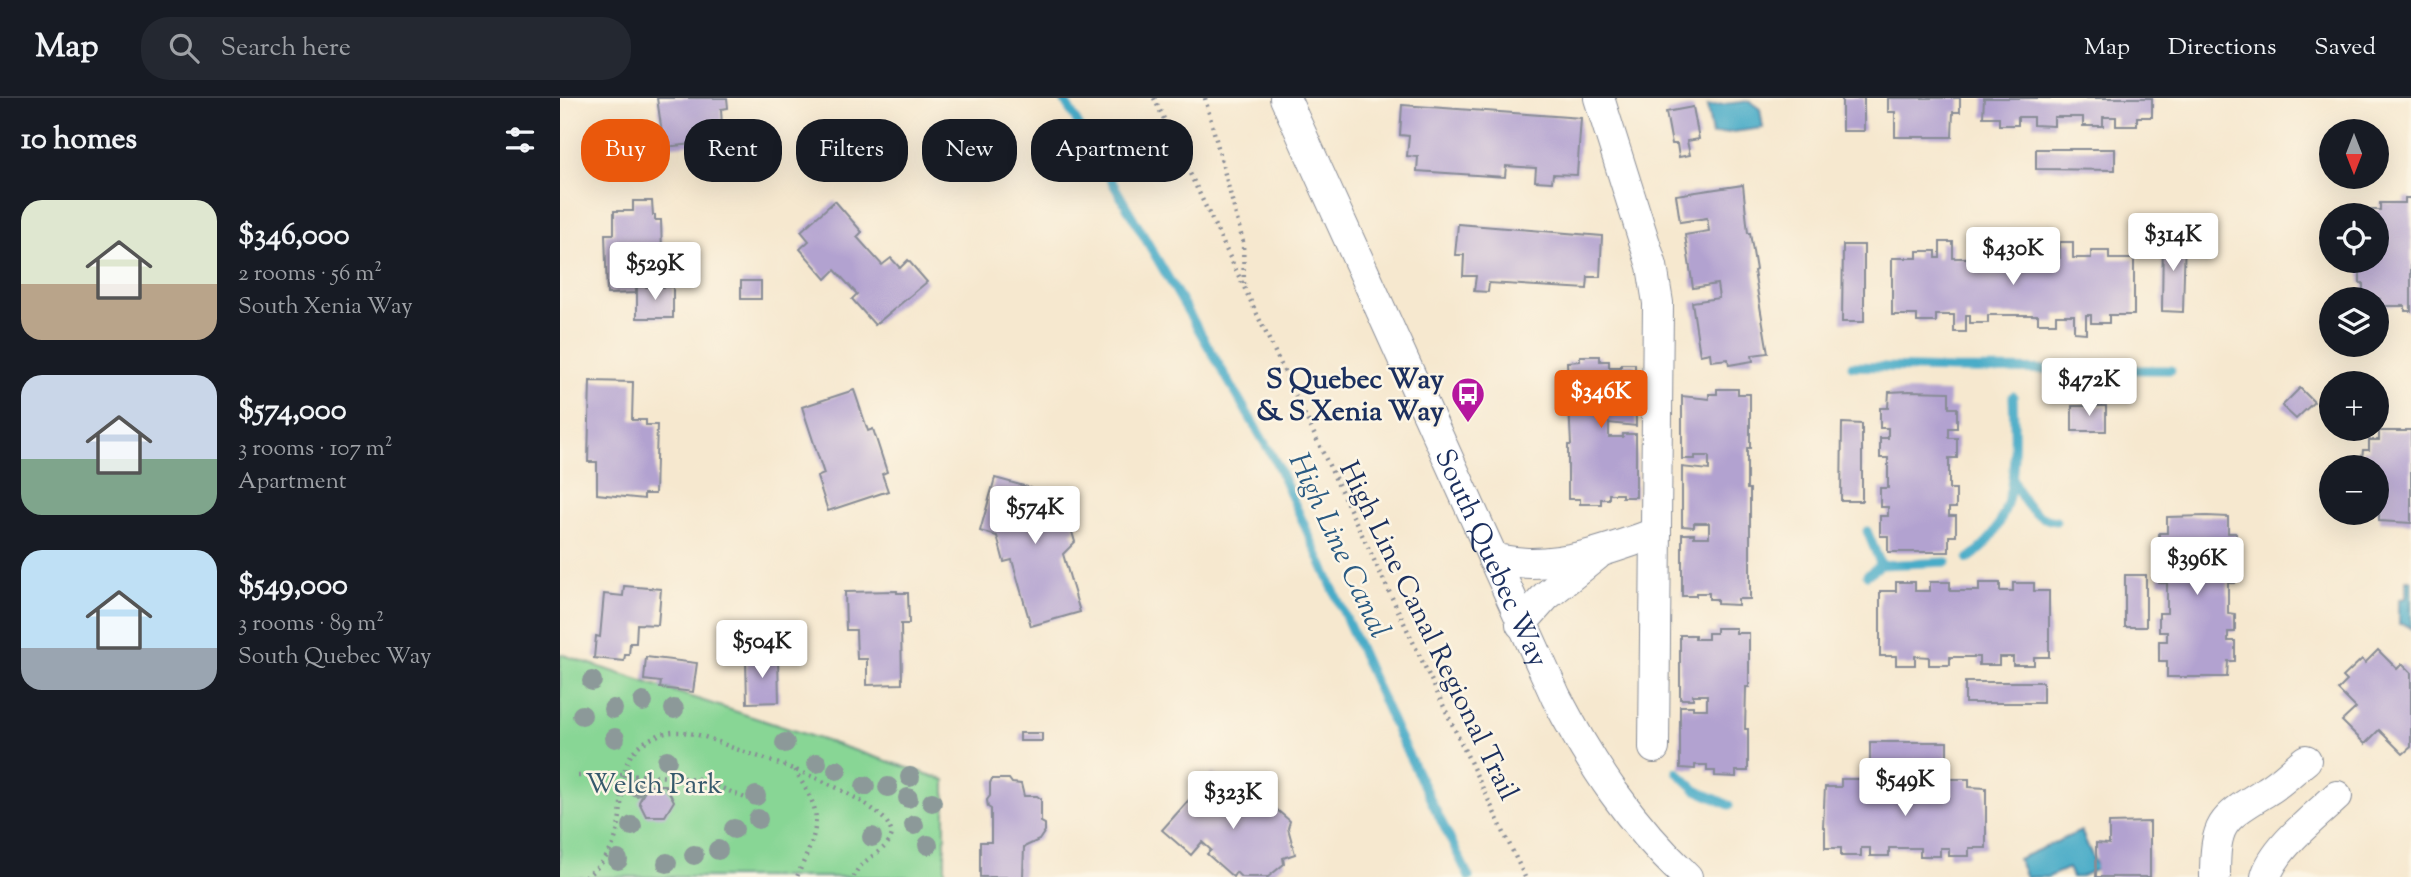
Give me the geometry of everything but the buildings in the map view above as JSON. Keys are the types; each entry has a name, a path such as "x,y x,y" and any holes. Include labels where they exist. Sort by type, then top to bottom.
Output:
{"street":[{"name":"South Quebec Way","path":"1285,98 1521,624 1580,744 1637,826 1687,877"},
{"path":"1599,98 1652,266 1658,295 1654,748"},
{"path":"1493,559 1531,563 1597,555 1657,533"},
{"path":"1521,624 1546,596 1597,555"},
{"path":"2215,877 2216,844 2227,819 2306,760"},
{"path":"2266,877 2268,869 2287,845 2337,796"}],"path":[{"name":"High Line Canal Regional Trail","path":"1154,98 1525,877"},
{"path":"1205,98 1243,242 1244,286"},
{"path":"585,877 603,860 612,846 621,815 623,774 631,755 653,737 676,732 700,736 795,769 875,811 890,827 890,841 862,863 854,877"},
{"path":"795,769 812,801 815,820 809,846 797,877"},
{"path":"578,776 623,774 701,779 745,798"}],"green space":[{"name":"Welch Park","path":"560,654 945,780 945,877 560,877"}],"water":[{"path":"1749,101 1760,109 1763,128 1712,135 1707,106"},
{"path":"2406,580 2411,580 2411,629 2399,624 2399,599 2406,598"},
{"path":"2081,831 2098,869 2080,877 2072,877 2068,868 2048,877 2026,877 2018,859"}],"waterway":[{"name":"High Line Canal","path":"1063,98 1277,464 1398,734 1469,877"},
{"path":"1852,366 2171,370"},
{"path":"1968,559 1985,544 1998,527 2006,507 2014,463 2013,396"},
{"path":"2013,480 2020,495 2034,512 2056,521"},
{"path":"1867,531 1881,565"},
{"path":"1867,575 1881,565 1947,562"},
{"path":"1677,772 1696,790 1729,805"}],"place":[{"name":"S Quebec Way & S Xenia Way","path":"1468,424"}]}
